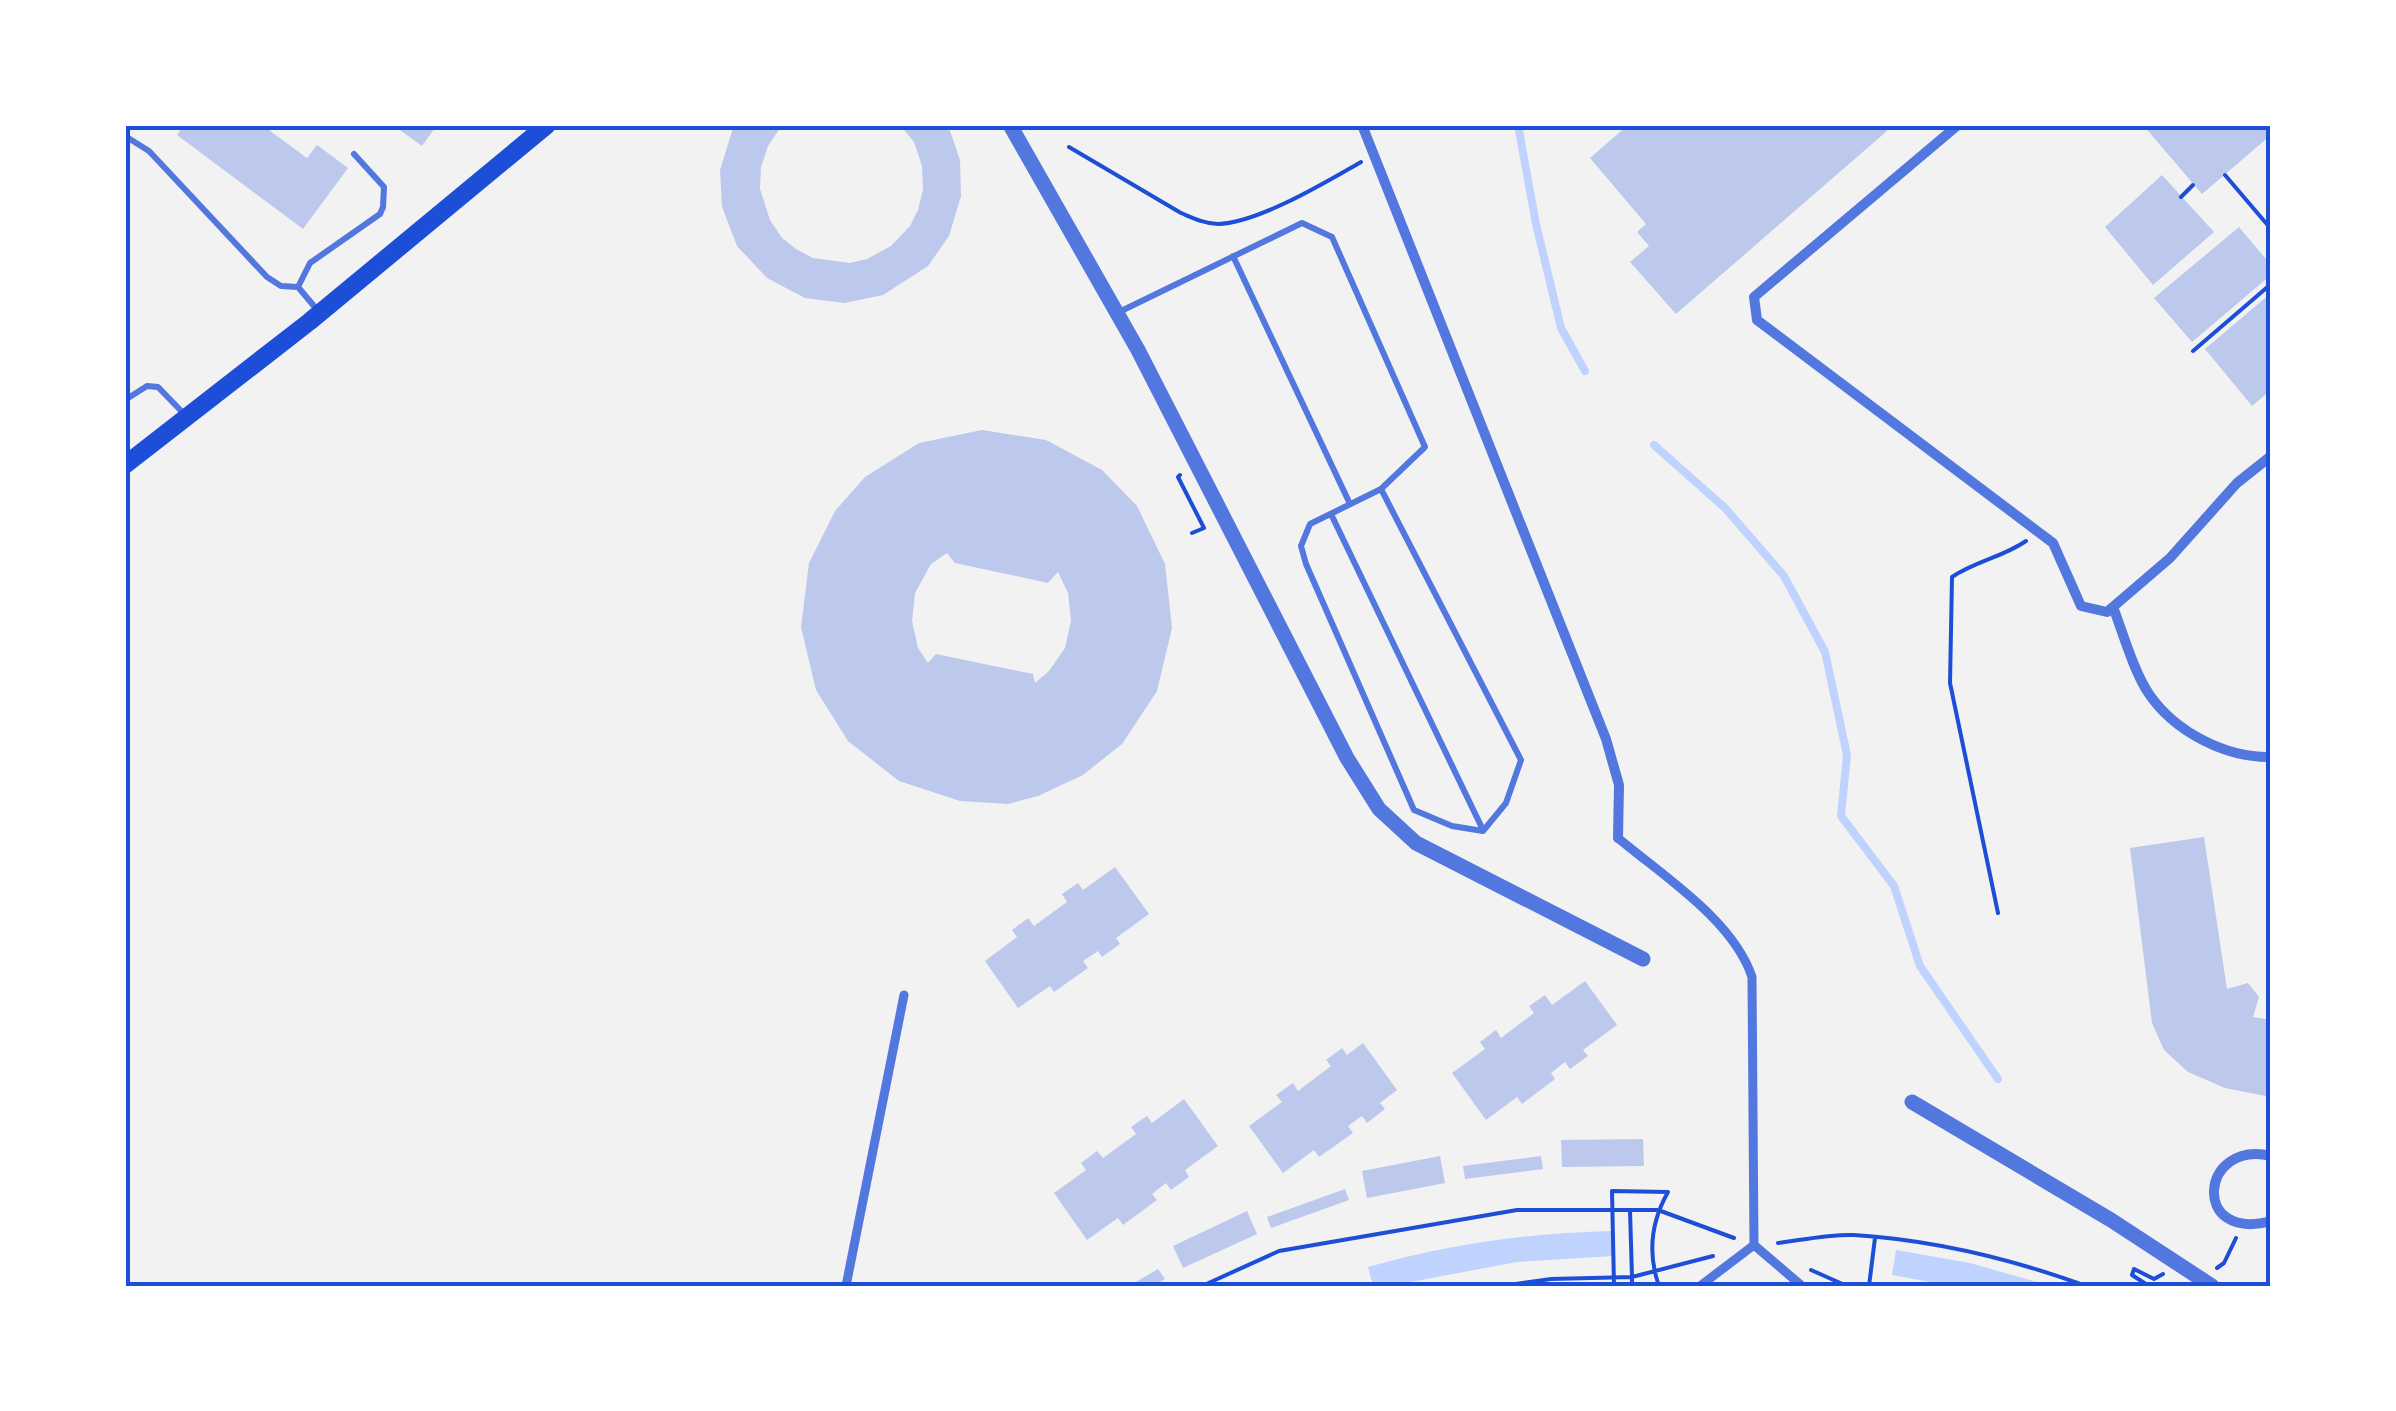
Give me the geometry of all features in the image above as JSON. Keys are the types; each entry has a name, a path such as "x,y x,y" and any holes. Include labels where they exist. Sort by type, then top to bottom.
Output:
{"main road":[{"path":"125,465 320,312 547,125"}],"street":[{"path":"1010,125 1117,313 1346,758 1379,809 1416,843 1643,960"},
{"path":"1362,125 1606,738 1619,786 1618,838 1724,929 1738,946 1752,977 1754,1245 1802,1286"},
{"path":"1958,125 1754,297 1757,320 2053,543 2081,606 2107,612 2170,558 2236,483 2271,456"},
{"path":"2113,607 2148,694 2179,725 2221,749 2271,757"},
{"path":"846,1286 904,996"},
{"path":"1912,1102 2111,1220 2212,1286"},
{"path":"2271,1156 2244,1154 2231,1161 2213,1185 2211,1198 2217,1210 2240,1222 2271,1221"},
{"path":"1700,1286 1754,1245"}],"lane":[{"path":"125,136 149,151 267,277 282,286 298,286 320,312"},
{"path":"298,286 310,264 380,214 384,207 384,187 354,154"},
{"path":"1117,313 1302,222 1332,237 1424,447 1381,489 1310,524 1301,546 1414,810 1452,826 1484,831"},
{"path":"1234,256 1350,504"},
{"path":"125,400 147,386 158,387 187,417"},
{"path":"1381,489 1521,760 1506,802 1484,831"},
{"path":"1331,514 1484,831"}],"path":[{"path":"1070,147 1181,212 1219,224 1240,221 1309,191 1374,154"},
{"path":"2225,175 2271,229"},
{"path":"2181,197 2194,185"},
{"path":"2192,352 2271,284"},
{"path":"1192,533 1204,528 1196,513"},
{"path":"1998,913 1950,684 1952,577 1970,564 2006,555 2039,533"},
{"path":"1614,1286 1612,1191 1668,1192 1658,1210 1652,1240 1659,1286"},
{"path":"1202,1286 1279,1252 1517,1210 1658,1210 1754,1245"},
{"path":"1630,1210 1632,1286"},
{"path":"2224,1263 2240,1222"},
{"path":"1501,1286 1551,1279 1632,1277 1754,1245 1850,1235 1988,1255 2086,1286"},
{"path":"1869,1286 1875,1238"},
{"path":"2149,1286 2133,1276 2134,1270 2154,1279"}],"water":[{"path":"1612,1231 1613,1256 1517,1262 1389,1286 1373,1286 1368,1267 1489,1241"},
{"path":"1896,1250 1970,1263 2051,1286 1952,1286 1892,1275"}],"building":[{"path":"184,125 262,125 307,158 317,145 348,168 303,229 177,135"},
{"path":"393,125 437,125 422,146"},
{"path":"734,125 782,125 768,146 761,167 760,189 770,220 782,238 796,249 813,258 850,263 891,246 910,226 918,210 923,189 922,166 914,142 900,125 948,125 960,160 961,196 949,236 928,266 883,295 844,303 805,298 767,278 737,246 722,207 720,170"},
{"path":"1628,125 1882,125 1887,131 1676,314 1630,262 1649,246 1637,232 1646,224 1590,158"},
{"path":"2143,125 2271,125 2271,135 2202,194"},
{"path":"2162,175 2214,232 2153,285 2105,227"},
{"path":"2239,227 2271,265 2271,275 2192,342 2154,298"},
{"path":"2271,293 2271,390 2252,406 2205,349"},
{"path":"982,430 1046,440 1102,470 1137,506 1165,564 1172,628 1157,691 1122,744 1083,775 1038,796 1008,804 960,801 899,781 848,741 816,690 801,627 809,563 835,511 865,477 919,443","holes":["947,553 955,563 1048,583 1058,572 1068,593 1071,621 1065,648 1035,683 1033,674 936,654 928,663 918,648 912,621 915,593 931,564"]},
{"path":"2204,837 2227,989 2248,983 2259,997 2253,1017 2271,1020 2271,1097 2225,1088 2188,1072 2164,1050 2152,1023 2130,848"},
{"path":"1115,867 1149,914 1116,938 1120,944 1102,957 1098,951 1083,961 1088,968 1054,992 1050,986 1018,1008 985,961 1017,937 1012,930 1028,918 1034,926 1067,902 1062,894 1078,883 1083,890"},
{"path":"1585,981 1617,1025 1583,1050 1588,1056 1570,1069 1565,1062 1551,1073 1555,1079 1522,1104 1517,1097 1486,1120 1452,1073 1485,1049 1480,1042 1496,1030 1501,1038 1534,1013 1529,1006 1545,995 1552,1005"},
{"path":"1363,1043 1397,1090 1380,1103 1385,1109 1367,1123 1362,1116 1348,1126 1353,1133 1319,1157 1314,1150 1283,1173 1249,1126 1282,1102 1276,1095 1293,1083 1298,1091 1331,1066 1326,1060 1342,1048 1347,1055"},
{"path":"1184,1099 1218,1146 1185,1170 1189,1177 1171,1190 1166,1183 1152,1194 1157,1200 1123,1225 1118,1218 1087,1240 1054,1193 1086,1170 1081,1163 1097,1151 1103,1158 1136,1134 1131,1127 1147,1116 1152,1123"},
{"path":"1643,1139 1644,1166 1562,1167 1561,1140"},
{"path":"1440,1156 1445,1183 1367,1198 1362,1171"},
{"path":"1541,1156 1543,1169 1465,1179 1463,1166"},
{"path":"1345,1189 1349,1200 1271,1228 1267,1217"},
{"path":"1247,1211 1257,1234 1183,1268 1173,1246"},
{"path":"1158,1269 1165,1279 1153,1286 1129,1286"}],"waterway":[{"path":"1518,125 1561,328 1585,371"},
{"path":"1654,445 1725,508 1784,576 1825,652 1847,755 1841,816 1894,886 1920,966 1998,1079"}]}
